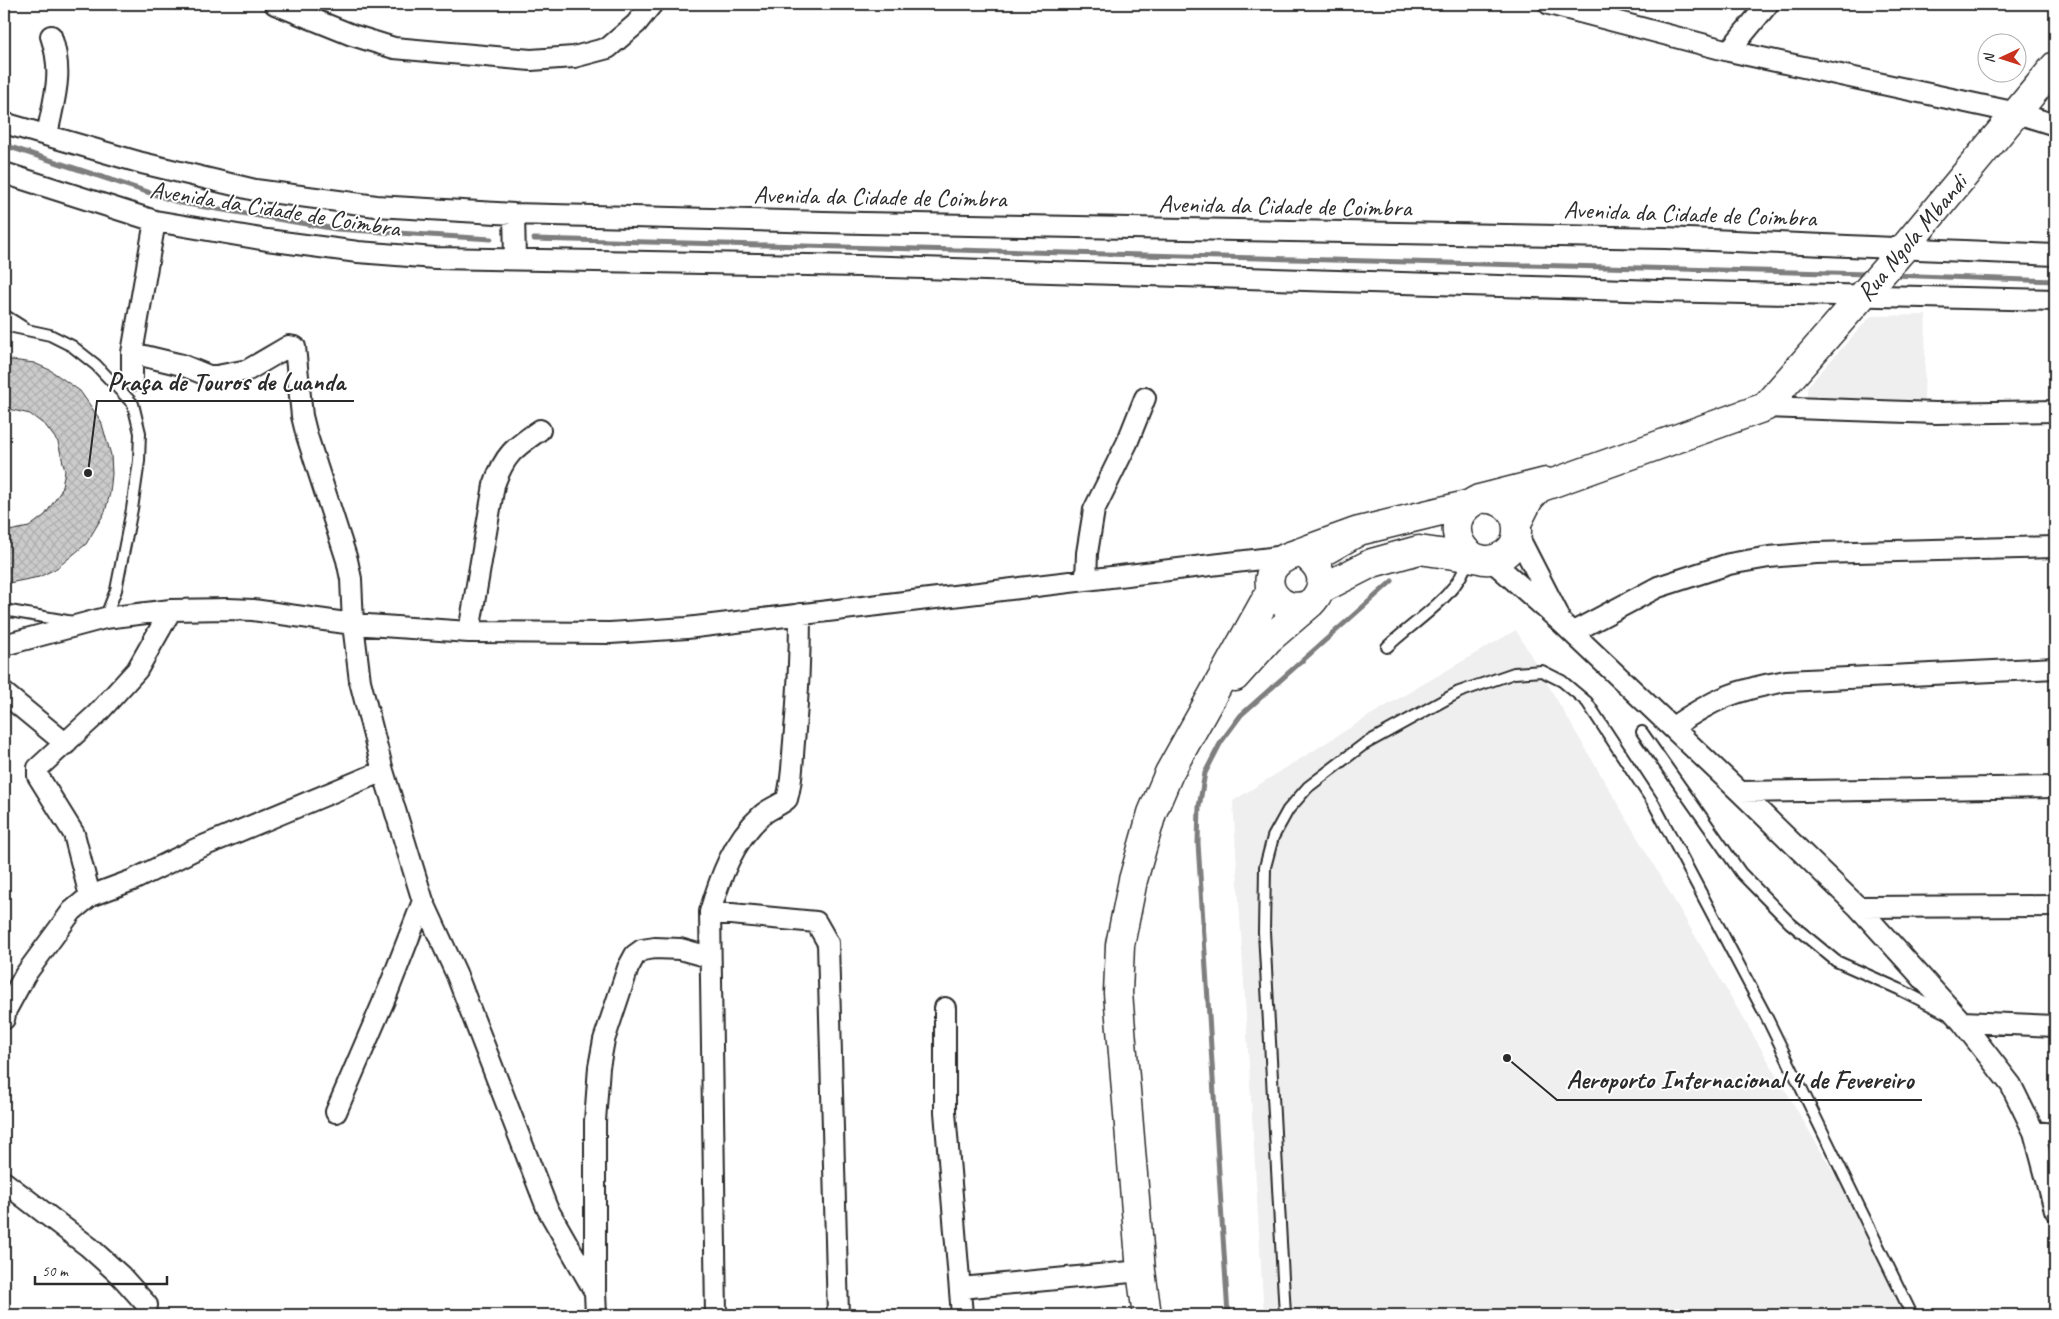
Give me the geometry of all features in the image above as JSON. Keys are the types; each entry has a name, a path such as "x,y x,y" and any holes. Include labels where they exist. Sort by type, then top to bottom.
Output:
{"street":[{"path":"275,4 352,35 394,48 531,60 574,57 608,48 636,24 652,4"},
{"path":"1549,4 1729,51 2017,114 2055,125"},
{"path":"1729,51 1768,4"},
{"path":"47,135 59,71 58,56 51,36"},
{"name":"Rua Ngola Mbandi","path":"1765,408 1899,255 2055,66"},
{"name":"Avenida da Cidade de Coimbra","path":"4,123 142,163 255,190 376,206 514,214 1222,231 1665,238 1899,255 2055,255"},
{"name":"Avenida da Cidade de Coimbra","path":"4,173 155,221 268,240 358,252 435,258 879,267 1866,293 2055,300"},
{"path":"514,214 515,260"},
{"path":"132,380 132,353 155,221"},
{"path":"132,353 182,365 209,376 217,376 248,370 289,346 295,347 302,416 347,560 360,681 383,771 423,901 456,973 547,1208 595,1292"},
{"path":"1086,580 1086,553 1094,510 1127,443 1145,398"},
{"path":"1169,773 1232,680 1269,639 1316,596 1372,564 1419,550 1480,558 1509,551 1529,499 1539,488 1765,408 1936,413 2055,411"},
{"path":"469,632 494,485 502,462 515,447 540,430"},
{"path":"1147,1315 1141,1271 1118,993 1120,945 1133,880 1152,813 1169,773 1276,574 1359,531 1586,472"},
{"path":"1568,628 1517,529 1508,506 1489,498 1475,502 1458,520 1458,540 1471,556 1480,558 1568,628 1673,727 1858,907 1962,1022 2011,1085 2034,1132 2055,1210"},
{"path":"1276,574 1281,603 1288,606 1304,607 1316,596 1321,572 1310,559 1359,531"},
{"path":"1568,628 1658,586 1729,564 1761,558 1816,553 2055,547"},
{"path":"4,645 105,618 171,610 253,610 353,624 469,632 610,633 687,628 1213,566 1276,574"},
{"path":"90,896 74,834 37,772 41,763 66,744 137,670 171,610"},
{"path":"716,1315 710,912 719,882 737,846 762,814 787,799 794,771 794,743 800,669 800,614"},
{"path":"4,630 74,626"},
{"path":"1673,727 1724,696 1751,687 1786,681 2055,668"},
{"path":"4,693 66,744"},
{"path":"4,1019 6,1010 25,975 72,911 90,896 133,880 196,849 383,771"},
{"path":"1740,792 2055,787"},
{"path":"336,1112 388,991 423,901"},
{"path":"1858,907 2055,906"},
{"path":"710,912 816,922 828,943 838,1315"},
{"path":"596,1315 595,1120 604,1040 635,955 655,948 680,949 710,957"},
{"path":"945,1008 945,1112 962,1315"},
{"path":"1962,1022 2055,1026"},
{"path":"2034,1132 2055,1134"},
{"path":"4,1182 64,1227 121,1276 147,1305 145,1315"},
{"path":"961,1288 1141,1271"}],"lane":[{"path":"4,315 26,328"},
{"path":"4,325 26,328 50,335 72,346 96,365 133,404"},
{"path":"105,618 116,590 132,509 139,461 140,433 133,404 132,380"},
{"path":"1387,647 1454,588 1466,569 1480,558"},
{"path":"4,610 74,626"},
{"path":"1285,1315 1264,932 1265,867 1273,836 1288,810 1308,787 1363,745 1459,692 1514,673 1542,671 1562,681 1586,702 1654,804 1767,1018 1912,1315"},
{"path":"1642,732 1741,873 1790,923 1836,961 1899,989 1962,1022"}],"shaded area":[{"path":"1926,315 1924,405 1807,402 1807,387 1871,316"},
{"path":"1516,630 1917,1315 1264,1315 1233,801 1372,714"}],"building":[{"path":"4,359 34,363 50,370 80,391 101,421 111,455 112,474 105,512 86,544 57,568 39,577 4,584 4,532 29,527 45,515 61,491 65,471 58,442 46,426 30,414 4,408"}],"waterway":[{"path":"4,145 181,203 336,229 491,239"},
{"path":"534,239 1868,274"},
{"path":"1892,275 2055,281"},
{"path":"1228,1315 1198,843 1199,807 1205,773 1221,742 1241,715 1392,581"}],"place":[{"name":"Praça de Touros de Luanda","path":"88,473"},
{"name":"Aeroporto Internacional 4 de Fevereiro","path":"1507,1058"}]}
